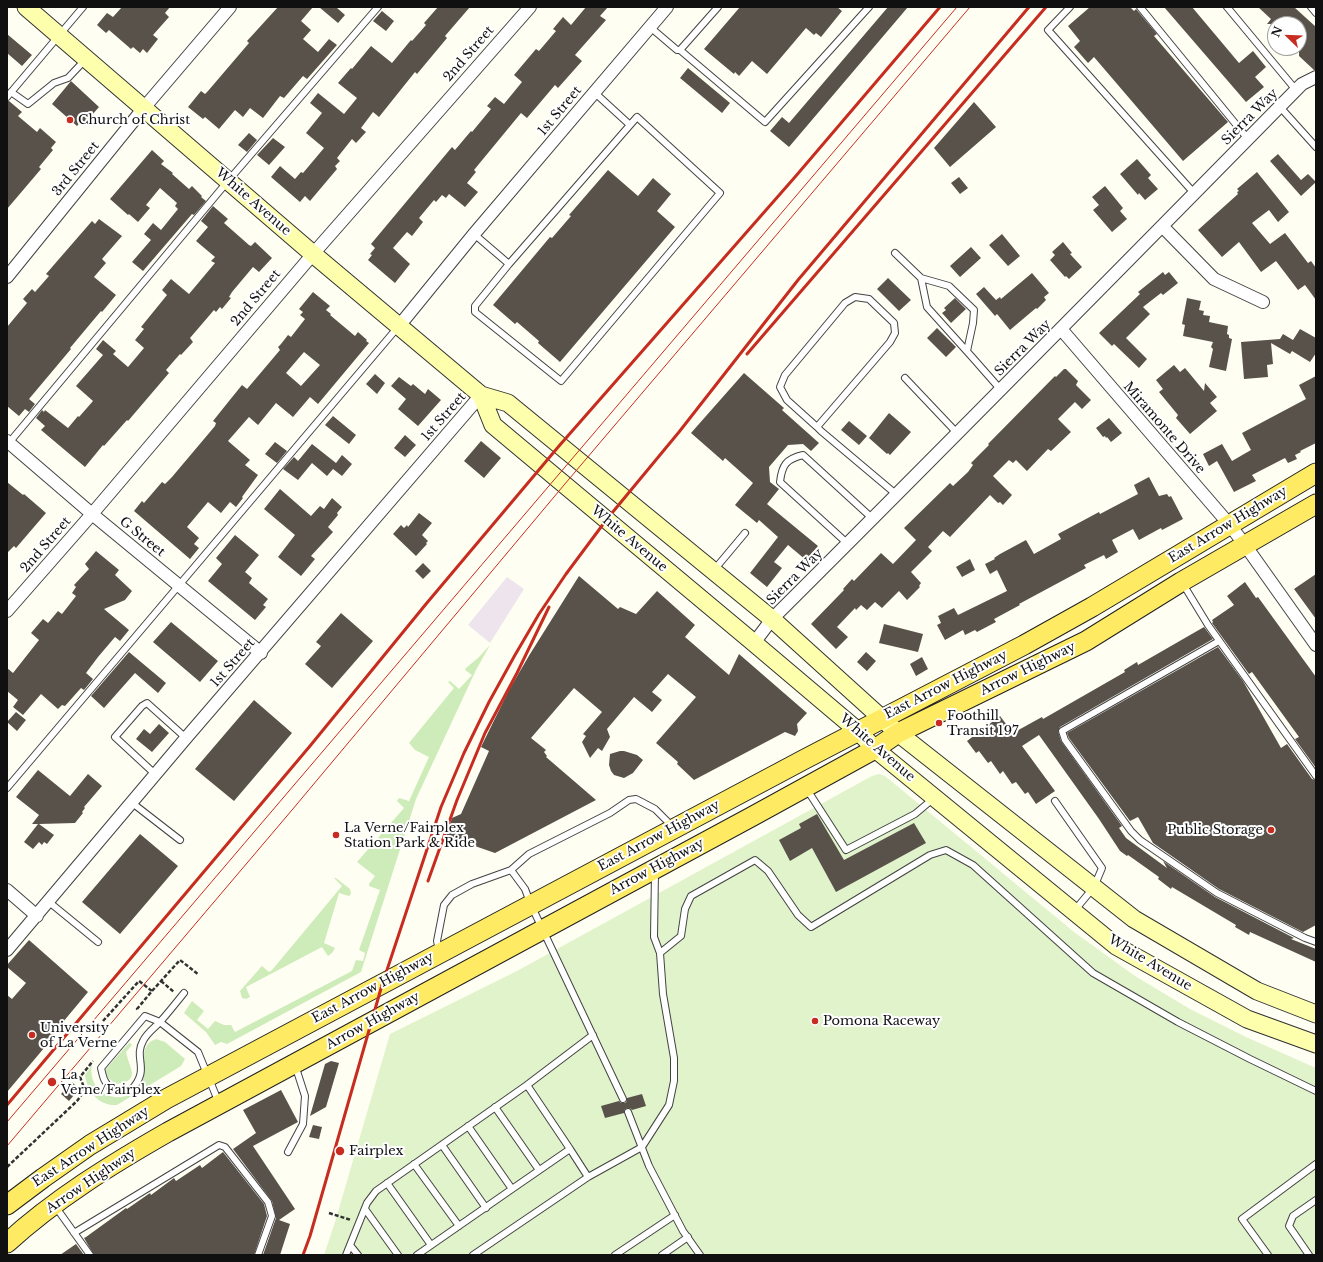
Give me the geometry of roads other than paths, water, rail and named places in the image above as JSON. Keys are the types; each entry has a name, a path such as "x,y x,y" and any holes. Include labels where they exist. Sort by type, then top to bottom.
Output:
{"main road":[{"name":"White Avenue","path":"26,7 313,254 481,395 508,403 772,619 881,719 1134,919 1256,992 1316,1014"},
{"name":"White Avenue","path":"481,395 493,426 754,643 858,731 875,749 1116,946 1247,1019 1316,1044"},
{"name":"East Arrow Highway","path":"7,1205 90,1145 166,1099 317,1017 440,954 674,828 1024,645 1078,615 1316,473"},
{"name":"Arrow Highway","path":"7,1243 34,1219 116,1162 168,1132 806,787 875,749 898,733 1086,641 1181,582 1316,504"}],"street":[{"name":"3rd Street","path":"7,277 143,109 230,7"},
{"name":"2nd Street","path":"7,611 92,514 313,254 530,7"},
{"name":"1st Street","path":"399,326 474,234 667,7"},
{"name":"Sierra Way","path":"754,643 772,619 958,434 1296,90 1302,84 1316,77"},
{"path":"1162,226 1214,279 1263,302"},
{"name":"Miramonte Drive","path":"1062,329 1246,545 1316,645"},
{"name":"1st Street","path":"7,950 186,738 481,395"},
{"name":"G Street","path":"8,443 260,653"},
{"path":"7,890 36,916"}],"lane":[{"path":"83,7 9,94 28,104 54,83 68,78 86,59"},
{"path":"8,443 228,181 378,7"},
{"path":"680,50 718,7"},
{"path":"650,27 677,50 680,50 765,122 869,7"},
{"path":"1070,7 1048,30 1194,193"},
{"path":"1140,7 1248,139"},
{"path":"1227,7 1296,90"},
{"path":"1311,7 1316,13"},
{"path":"594,92 630,125"},
{"path":"1280,107 1316,147"},
{"path":"637,117 720,193 561,381 475,312 475,306 509,264 630,125 637,117"},
{"path":"474,234 509,264"},
{"path":"895,253 921,278 949,286 974,310 967,351"},
{"path":"921,278 927,307 1001,390"},
{"path":"817,427 890,342 894,333 894,323 869,299 855,297 845,303 785,374 780,388 787,400 817,427 897,494"},
{"path":"7,788 399,326"},
{"path":"905,378 958,434"},
{"path":"848,544 780,482 781,472 786,463 794,457 803,455 873,519"},
{"path":"714,570 745,533"},
{"path":"1181,582 1219,641 1316,776"},
{"path":"1219,641 1062,731 1065,740 1131,831 1140,840 1217,893 1305,938 1316,942"},
{"path":"156,774 115,737 142,706 147,703 186,738"},
{"path":"806,787 846,850 915,814 934,797"},
{"path":"440,954 437,940 444,905 452,895 472,884 511,870 528,854 610,813 629,800 636,799 656,809 674,828"},
{"path":"1055,801 1102,868 1094,887 1074,912"},
{"path":"132,802 180,840"},
{"path":"660,953 681,936 685,910 691,896 755,860 768,871 798,915 810,927 930,855 946,850 973,865 1093,973 1178,1022 1316,1091"},
{"path":"473,1255 588,1177 642,1148 669,1105 674,1081 674,1058 663,994 660,953 654,937 655,868"},
{"path":"511,870 525,889 531,905 623,1099"},
{"path":"49,902 98,942"},
{"path":"184,994 160,1022 143,1039 140,1048 142,1072 137,1083 131,1090 119,1091 104,1081 101,1068 145,1016 160,1022 198,1052 220,1104"},
{"path":"346,1255 368,1202 376,1191 527,1085 593,1035"},
{"path":"288,1152 303,1124 305,1103 305,1096 295,1064"},
{"path":"527,1085 588,1177"},
{"path":"495,1107 539,1170"},
{"path":"628,1112 649,1166 675,1215 700,1255"},
{"path":"468,1126 512,1189"},
{"path":"74,1233 219,1145 225,1147 268,1202 272,1216 258,1255"},
{"path":"442,1145 486,1208"},
{"path":"417,1255 570,1149"},
{"path":"414,1164 459,1226"},
{"path":"1268,1255 1242,1219 1316,1164"},
{"path":"388,1184 431,1245"},
{"path":"1309,1255 1289,1226 1293,1216 1316,1200"},
{"path":"54,1205 90,1255"},
{"path":"365,1209 398,1255"},
{"path":"615,1255 675,1215"},
{"path":"662,1255 688,1237"},
{"path":"350,1245 358,1255"}],"tram line":[{"path":"7,1122 957,7"},
{"path":"7,1146 292,810 564,485 970,7"}],"railway":[{"path":"7,1105 310,746 426,604 559,446 795,177 940,7"},
{"path":"303,1255 310,1236 382,985 441,807 464,753 489,702 515,655 539,614 566,574 607,519 679,432 798,280 1029,7"},
{"path":"747,354 1046,7"},
{"path":"428,881 457,800 485,733 517,673 549,607"}],"place":[{"name":"Church of Christ","path":"70,120"},
{"name":"Foothill Transit 197","path":"939,723"},
{"name":"Public Storage","path":"1271,830"},
{"name":"La Verne/Fairplex Station Park & Ride","path":"336,835"},
{"name":"Pomona Raceway","path":"815,1021"},
{"name":"University of La Verne","path":"32,1035"},
{"name":"La Verne/Fairplex","path":"52,1082"},
{"name":"Fairplex","path":"340,1151"}]}
